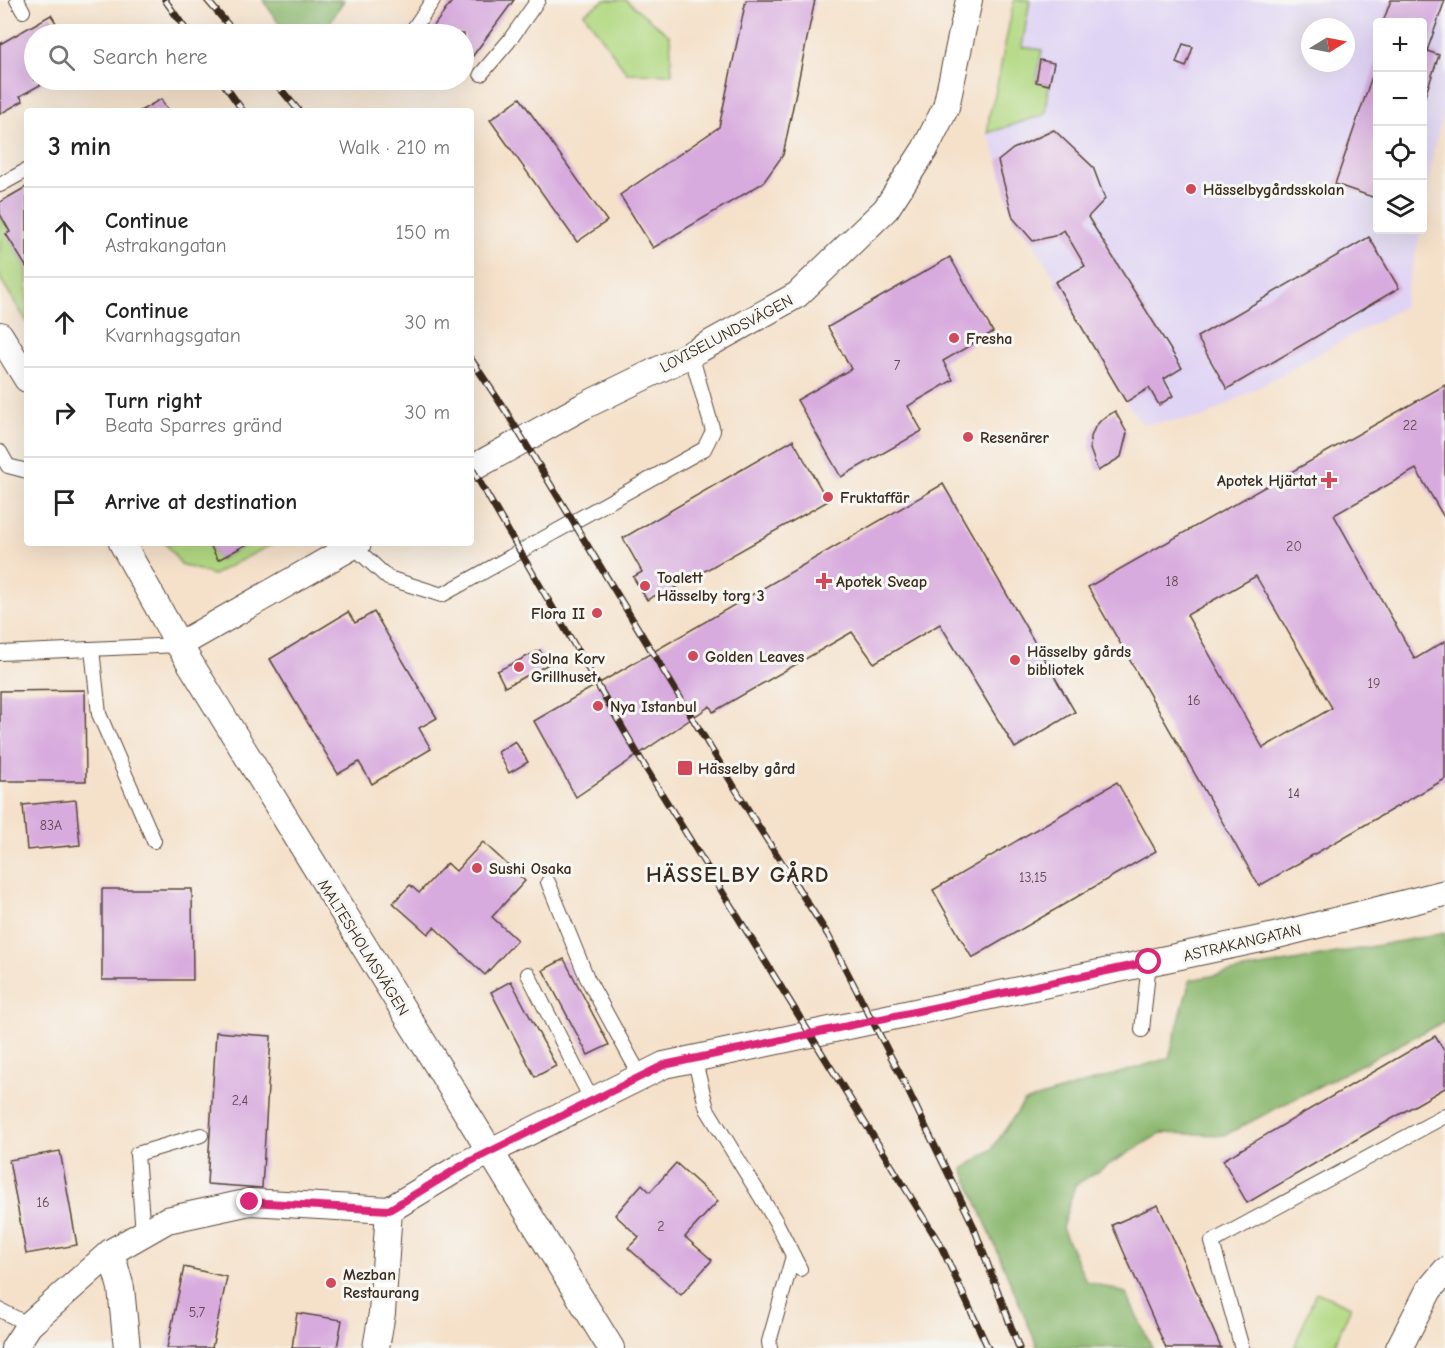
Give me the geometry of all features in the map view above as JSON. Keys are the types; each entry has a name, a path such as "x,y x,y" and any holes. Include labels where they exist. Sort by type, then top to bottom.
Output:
{"street":[{"name":"LOVISELUNDSVÄGEN","path":"474,467 582,407 691,354 797,295 886,209 925,149 946,107 969,0"},
{"path":"0,335 24,374"},
{"name":"MALTESHOLMSVÄGEN","path":"124,546 178,645 610,1348"},
{"path":"178,645 353,546"},
{"name":"ASTRAKANGATAN","path":"389,1210 490,1152 664,1065 1270,937 1445,893"},
{"path":"14,1348 29,1325 111,1252 167,1220 250,1202 389,1210 382,1313 376,1348"},
{"path":"111,1252 121,1288 127,1348"},
{"path":"1399,1348 1429,1290 1445,1271"}],"lane":[{"path":"417,24 433,0"},
{"path":"481,74 509,41 538,0"},
{"path":"0,185 24,172"},
{"path":"356,546 388,578 442,595 704,449 713,431 691,354"},
{"path":"0,452 8,466 24,470"},
{"path":"0,653 178,645"},
{"path":"92,649 99,714 154,841"},
{"path":"548,882 587,978 641,1077"},
{"path":"1142,1030 1149,962"},
{"path":"528,974 592,1101"},
{"path":"694,1058 706,1109 775,1220 800,1269"},
{"path":"1242,1348 1212,1242 1445,1116"},
{"path":"143,1234 136,1154 201,1135"},
{"path":"770,1348 769,1342 793,1256"},
{"path":"0,1310 29,1325"}],"shaded area":[{"name":"Hässelbygårdsskolan","path":"1014,0 1445,0 1445,106 1434,147 1427,195 1427,18 1373,18 1373,234 1420,234 1403,307 1203,418 1143,424 1126,402 1033,241 1013,218 988,133 989,115"}],"green space":[{"path":"263,0 344,0 329,24 279,24"},
{"path":"605,0 626,0 670,36 672,74 627,73 584,13"},
{"path":"1014,0 1030,0 1022,47 1042,50 1036,82 1049,85 1046,114 988,133 989,115"},
{"path":"0,214 10,232 7,234 24,263 24,317 0,278"},
{"path":"167,546 211,546 219,560 244,546 268,546 213,575 181,564"},
{"path":"1445,933 1445,1021 1225,1135 1161,1133 1075,1185 1062,1228 1086,1281 1126,1293 1152,1348 1038,1348 963,1169 992,1149 1024,1102 1169,1058 1190,980"},
{"path":"1316,1292 1351,1307 1333,1348 1294,1348"}],"building":[{"path":"453,0 514,0 474,54 474,24 435,24"},
{"path":"746,0 815,0 783,155 763,183 653,248 620,195 719,127"},
{"path":"1391,0 1445,0 1427,51 1427,18 1384,18"},
{"path":"51,15 57,24 35,24"},
{"path":"24,30 24,90 31,90 20,96 23,101 0,114 0,44"},
{"path":"1183,44 1193,47 1186,67 1176,63"},
{"path":"1427,51 1439,55 1427,90"},
{"path":"1040,60 1054,63 1049,85 1036,82"},
{"path":"1373,74 1373,197 1335,184"},
{"path":"520,98 607,221 577,242 490,120"},
{"path":"161,99 166,108 145,108"},
{"path":"1054,130 1093,167 1105,199 1088,217 1182,368 1164,379 1173,396 1159,405 1149,388 1126,402 1055,282 1085,266 1064,230 1054,236 1033,241 1013,218 998,161 1013,149"},
{"path":"24,188 24,263 6,234 10,232 0,214 0,202"},
{"path":"1369,237 1399,288 1227,389 1197,337"},
{"path":"950,257 993,332 943,361 953,380 908,406 922,431 841,477 797,400 851,369 828,327"},
{"path":"1445,385 1445,519 1416,469 1334,515 1415,659 1445,641 1445,779 1259,886 1088,587","holes":["1256,576 1332,708 1263,748 1187,615"]},
{"path":"1115,411 1127,433 1121,457 1098,471 1090,449 1091,437 1095,427 1102,419"},
{"path":"793,440 828,501 657,598 656,595 647,600 633,577 642,572 623,538"},
{"path":"943,484 1075,712 1015,748 940,624 874,663 852,632 713,712 710,706 576,797 534,721"},
{"path":"211,546 244,546 218,560"},
{"path":"348,612 355,623 374,612 437,718 419,728 431,749 372,784 359,762 338,774 270,659"},
{"path":"540,650 547,665 505,687 497,671"},
{"path":"85,690 86,781 0,781 0,691"},
{"path":"515,741 528,762 509,773 498,752"},
{"path":"1117,782 1156,851 972,958 933,890"},
{"path":"76,800 80,845 27,850 23,805"},
{"path":"483,842 525,881 492,917 517,940 485,975 434,927 428,934 393,903 410,885 419,893 447,863 456,871"},
{"path":"102,889 192,889 193,980 102,980"},
{"path":"564,959 609,1045 588,1055 543,970"},
{"path":"511,981 556,1066 535,1077 491,992"},
{"path":"216,1032 271,1036 262,1188 207,1184"},
{"path":"1435,1036 1445,1052 1445,1088 1247,1203 1223,1160"},
{"path":"60,1151 77,1245 26,1254 9,1160"},
{"path":"676,1163 718,1201 685,1237 712,1260 681,1295 628,1248 639,1237 615,1215 642,1184 650,1192"},
{"path":"1158,1205 1221,1348 1166,1348 1112,1225"},
{"path":"184,1267 227,1277 212,1348 167,1348"},
{"path":"297,1313 342,1320 337,1348 292,1348"}],"railway":[{"path":"165,0 182,24"},
{"path":"207,0 227,24"},
{"path":"228,90 241,108"},
{"path":"281,90 296,108"},
{"path":"474,364 507,413 755,821 828,935 902,1078 973,1225 1019,1348"},
{"path":"474,472 647,770 941,1246 988,1348"}],"place":[{"name":"Hässelbygårdsskolan","path":"1191,189"},
{"name":"Fresha","path":"954,338"},
{"name":"Resenärer","path":"968,437"},
{"name":"Apotek Hjärtat","path":"1329,480"},
{"name":"Fruktaffär","path":"828,497"},
{"name":"Apotek Sveap","path":"824,581"},
{"name":"Toalett Hässelby torg 3","path":"645,586"},
{"name":"Flora II","path":"597,613"},
{"name":"Golden Leaves","path":"693,656"},
{"name":"Hässelby gårds bibliotek","path":"1015,660"},
{"name":"Solna Korv Grillhuset","path":"519,667"},
{"name":"Nya Istanbul","path":"598,706"},
{"name":"Hässelby gård","path":"685,768"},
{"name":"Sushi Osaka","path":"477,868"},
{"name":"Mezban Restaurang","path":"331,1283"}],"district":[{"name":"HÄSSELBY GÅRD","path":"738,874"}],"route":[{"path":"250,1202 389,1210 465,1164 664,1065 1149,962"}]}
